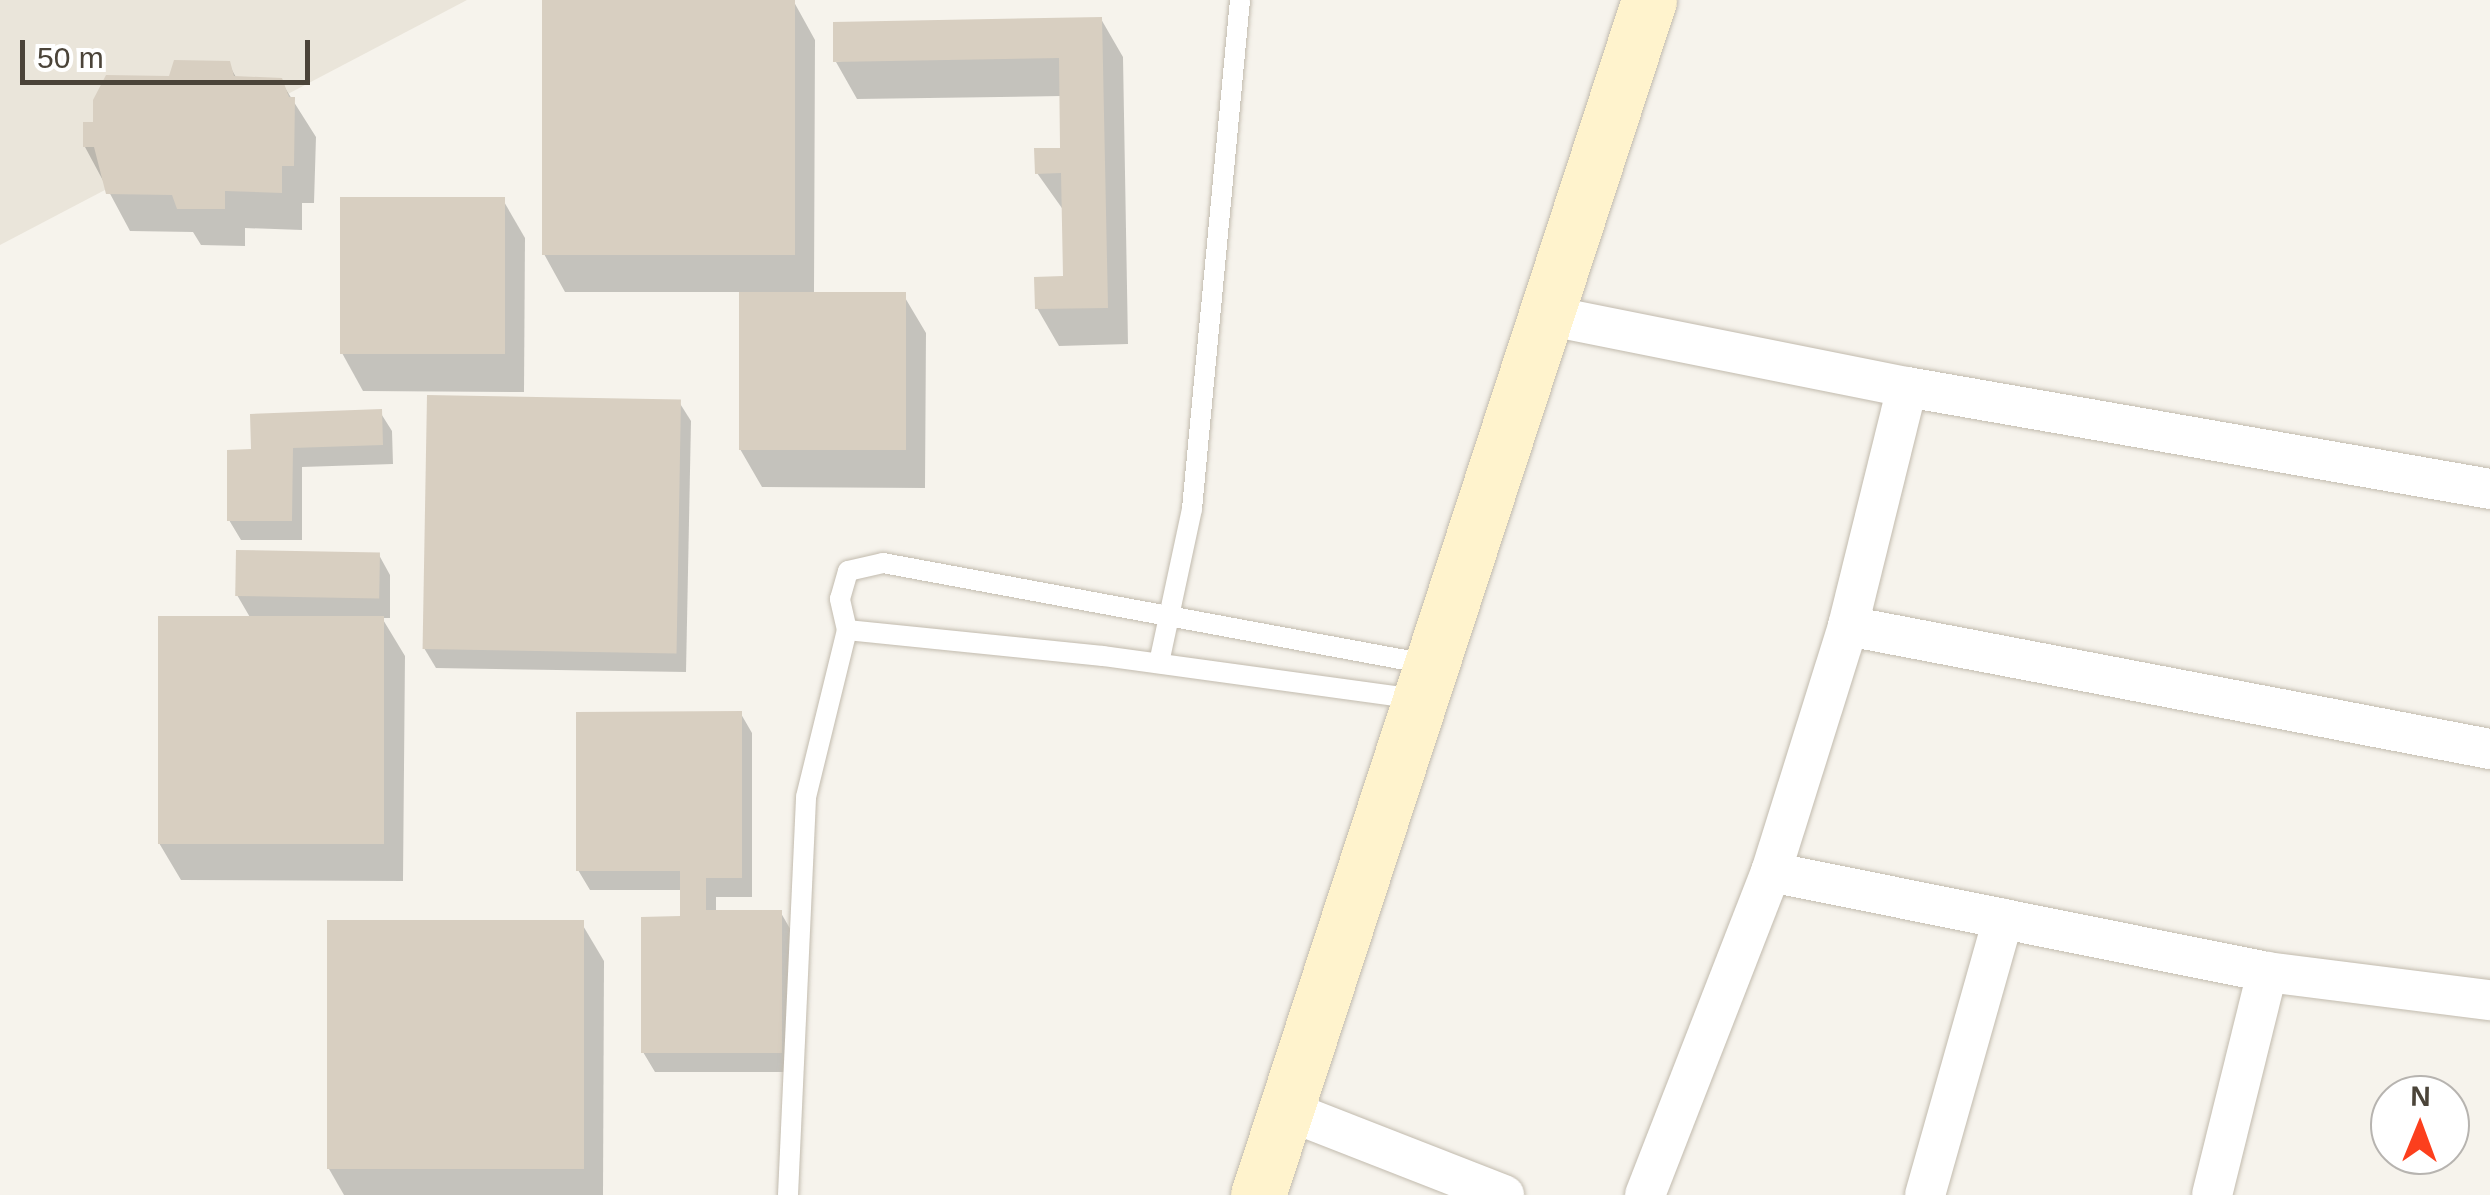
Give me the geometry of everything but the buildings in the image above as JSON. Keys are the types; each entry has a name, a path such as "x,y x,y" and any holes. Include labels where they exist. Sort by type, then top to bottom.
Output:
{"street":[{"path":"1258,1195 1649,0"},
{"path":"1546,315 1907,387 2490,489"},
{"path":"1645,1195 1771,872 1848,626 1907,387"},
{"path":"1848,626 2490,749"},
{"path":"1771,872 2267,972 2490,1000"},
{"path":"1925,1195 2003,919"},
{"path":"2212,1195 2267,972"},
{"path":"1286,1110 1504,1195"}],"lane":[{"path":"1159,664 1172,618 1192,510 1240,0"},
{"path":"788,1195 806,796 847,630 840,599 848,572 883,563 1172,618 1428,683"},
{"path":"847,630 1159,664 1428,683"}],"shaded area":[{"path":"0,0 467,0 0,245"}]}
